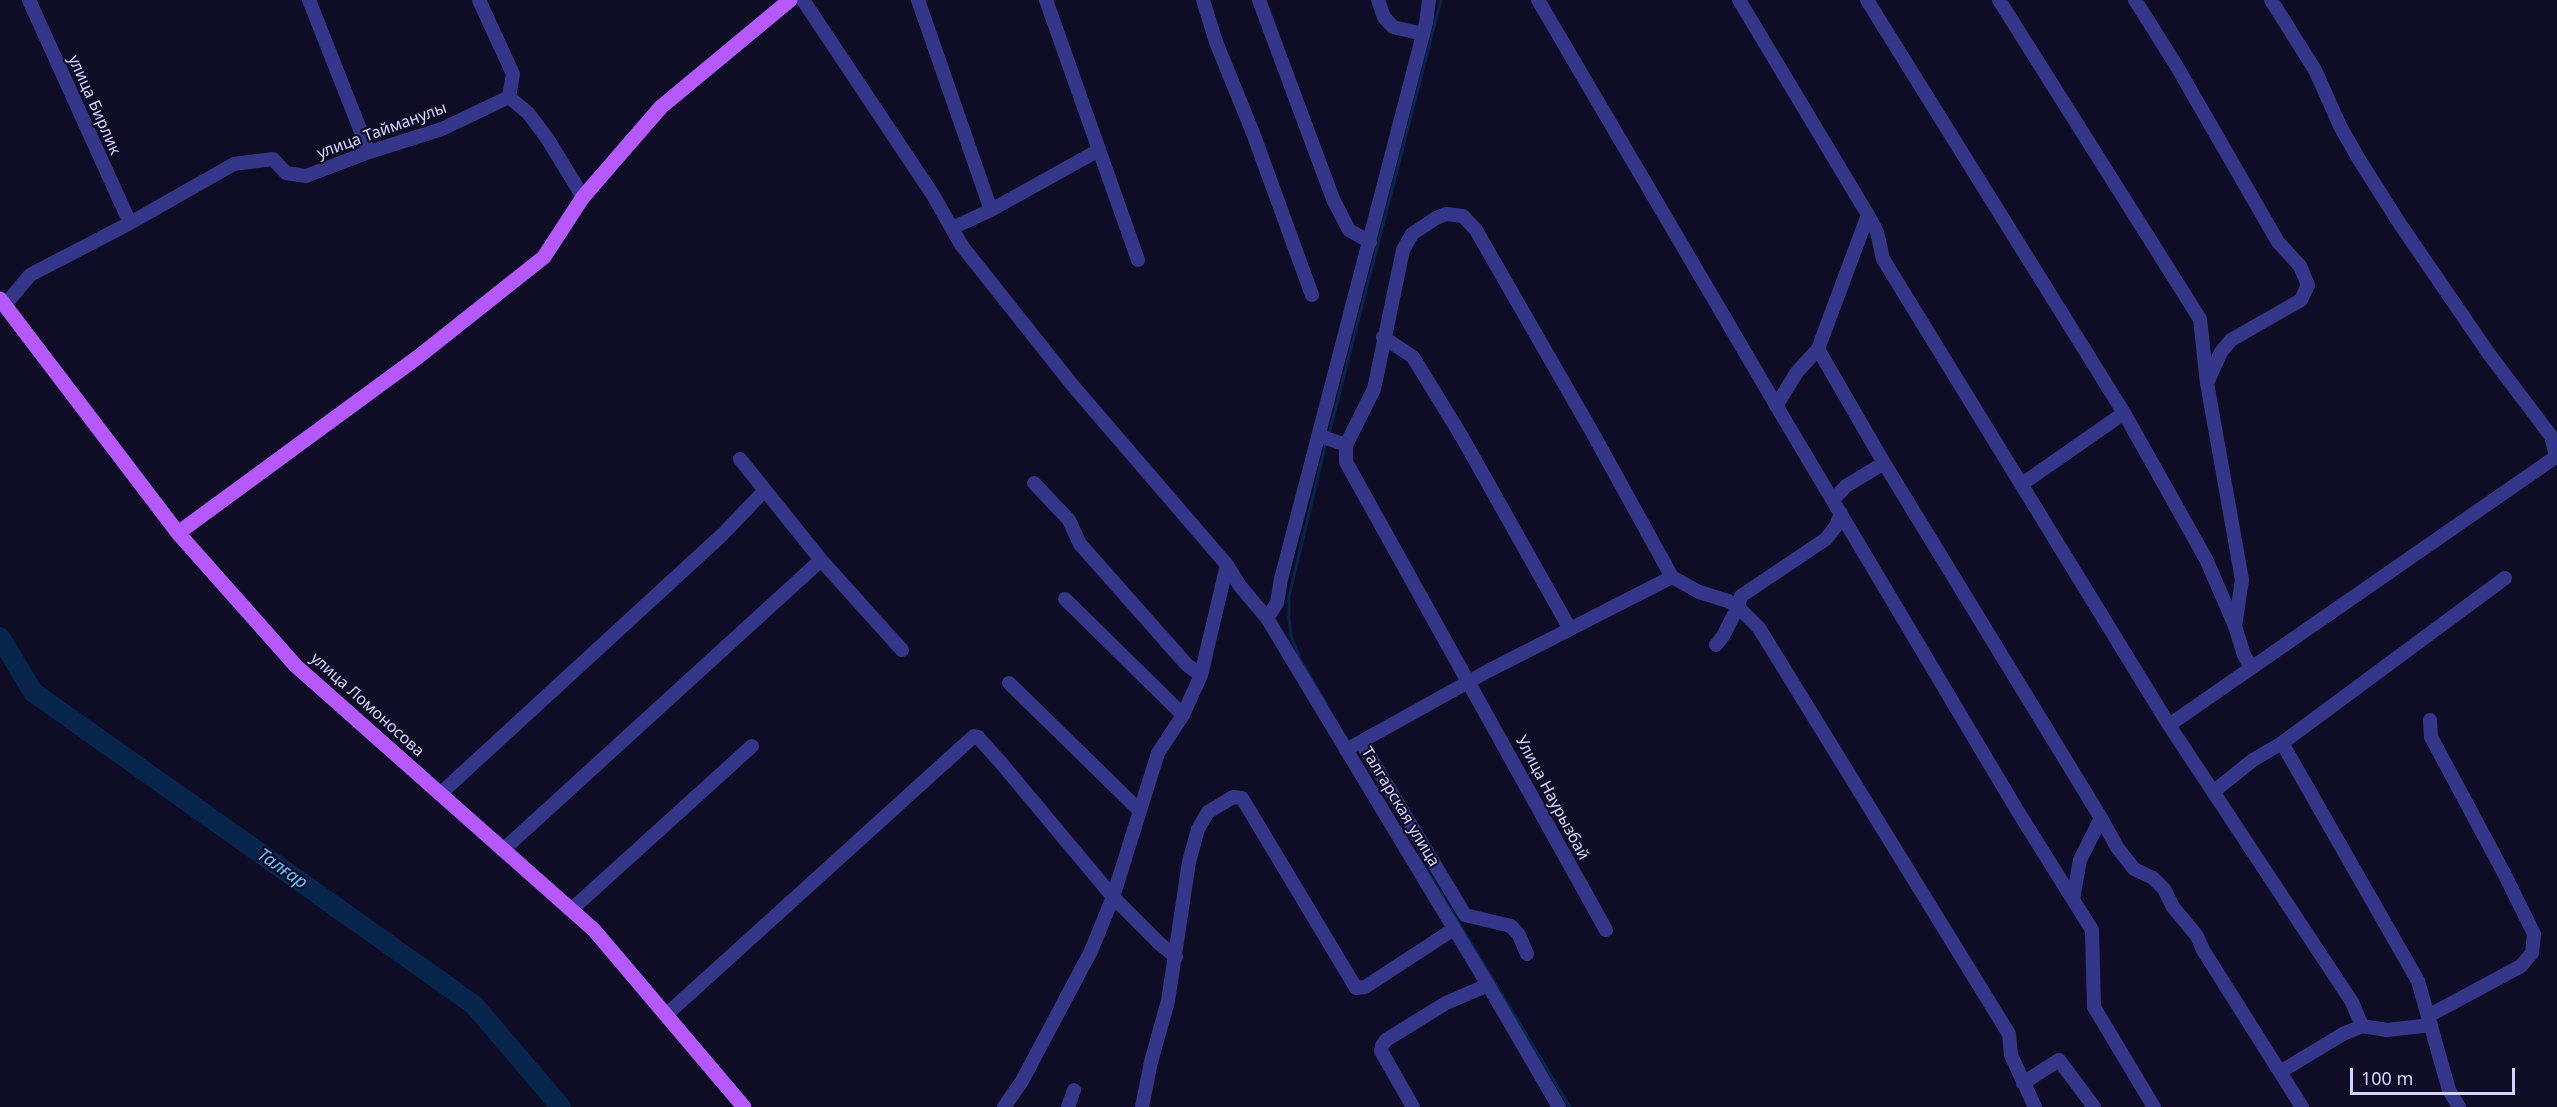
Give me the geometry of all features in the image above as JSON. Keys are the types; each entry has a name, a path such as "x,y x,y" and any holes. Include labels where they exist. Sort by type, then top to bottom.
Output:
{"main road":[{"path":"178,533 418,357 544,257 583,197 661,107 790,0"},
{"name":"улица Ломоносова","path":"2,302 178,533 296,666 594,930 744,1107"}],"street":[{"name":"улица Бирлик","path":"29,0 130,223"},
{"path":"309,0 369,152"},
{"path":"479,0 513,74 509,97 528,113 547,138 583,197"},
{"name":"Талгарская улица","path":"802,0 933,195 962,246 1074,387 1201,533 1267,618 1353,746 1455,929 1559,1107"},
{"path":"918,0 991,210"},
{"path":"1046,0 1138,260"},
{"path":"1203,0 1216,42 1257,143 1312,295"},
{"path":"1258,0 1333,198 1348,230 1370,242"},
{"path":"1378,0 1384,17 1393,27 1423,34"},
{"path":"1267,618 1277,603 1281,579 1330,439 1370,242 1423,34 1429,0"},
{"path":"1539,0 1776,406 2092,930 2094,1007 2154,1107"},
{"path":"1546,13 1553,0"},
{"path":"1739,0 1868,214 1877,232 1883,259 2169,725 2352,1002 2362,1026"},
{"path":"1867,0 2124,413 2205,559 2251,667"},
{"path":"1999,0 2200,319 2207,383 2242,580 2235,626"},
{"path":"2134,0 2176,65 2278,242 2300,266 2308,285 2301,300 2231,340 2222,352 2207,383"},
{"path":"2169,725 2557,456 2551,436 2489,354 2360,161 2341,128 2315,70 2271,0"},
{"name":"улица Тайманулы","path":"2,302 30,275 130,223 234,164 273,159 286,173 306,176 369,152 442,129 509,97"},
{"path":"952,228 991,210 1099,150"},
{"path":"1330,439 1374,389 1383,337 1403,250 1412,234 1446,214 1463,216 1476,230 1672,577 1699,592 1738,607 1759,628 2009,1034 2012,1055 2035,1107"},
{"path":"1776,406 1797,372 1818,349 1868,214"},
{"path":"1383,337 1413,357 1462,437 1570,629"},
{"path":"1818,349 1884,463 2102,818 2117,848 2134,869 2153,878 2164,889 2173,907 2197,936 2203,950 2302,1107"},
{"path":"2022,484 2124,413"},
{"name":"Улица Наурызбай","path":"1330,439 1346,462 1470,681 1606,930"},
{"path":"741,459 821,560 902,650"},
{"path":"1833,500 1846,486 1884,463"},
{"path":"1034,483 1069,520 1080,544 1187,665 1201,675"},
{"path":"440,794 664,589 765,490"},
{"path":"1716,645 1724,636 1741,596 1826,539 1836,526 1841,513"},
{"path":"502,850 821,560"},
{"path":"1004,1107 1022,1082 1091,951 1113,897 1158,753 1183,715 1201,675 1227,565"},
{"path":"1527,954 1519,935 1511,926 1465,915 1353,746 1470,681 1672,577"},
{"path":"2213,792 2253,760 2282,743 2505,578"},
{"path":"1065,599 1183,715"},
{"path":"1009,683 1140,812"},
{"path":"2280,1072 2343,1034 2362,1026 2386,1030 2430,1021 2521,966 2532,953 2534,934 2431,737 2430,720"},
{"path":"666,1015 974,736 978,736 1113,897 1176,957"},
{"path":"2282,743 2418,981 2449,1090 2459,1107"},
{"path":"571,910 752,746"},
{"path":"1142,1107 1150,1062 1168,1002 1189,862 1198,829 1208,812 1237,796 1242,798 1356,988 1365,987 1455,929"},
{"path":"2073,899 2080,860 2102,818"},
{"path":"1413,1107 1381,1051 1382,1046 1386,1040 1446,1004 1488,985"},
{"path":"2023,1083 2059,1060 2094,1107"},
{"path":"1068,1107 1074,1090"}],"waterway":[{"path":"1329,434 1441,0"},
{"path":"1326,443 1289,596 1289,618 1291,636 1300,659 1327,705"},
{"name":"Талғар","path":"0,637 33,692 474,1005 561,1107"},
{"path":"1419,857 1570,1107"}]}
